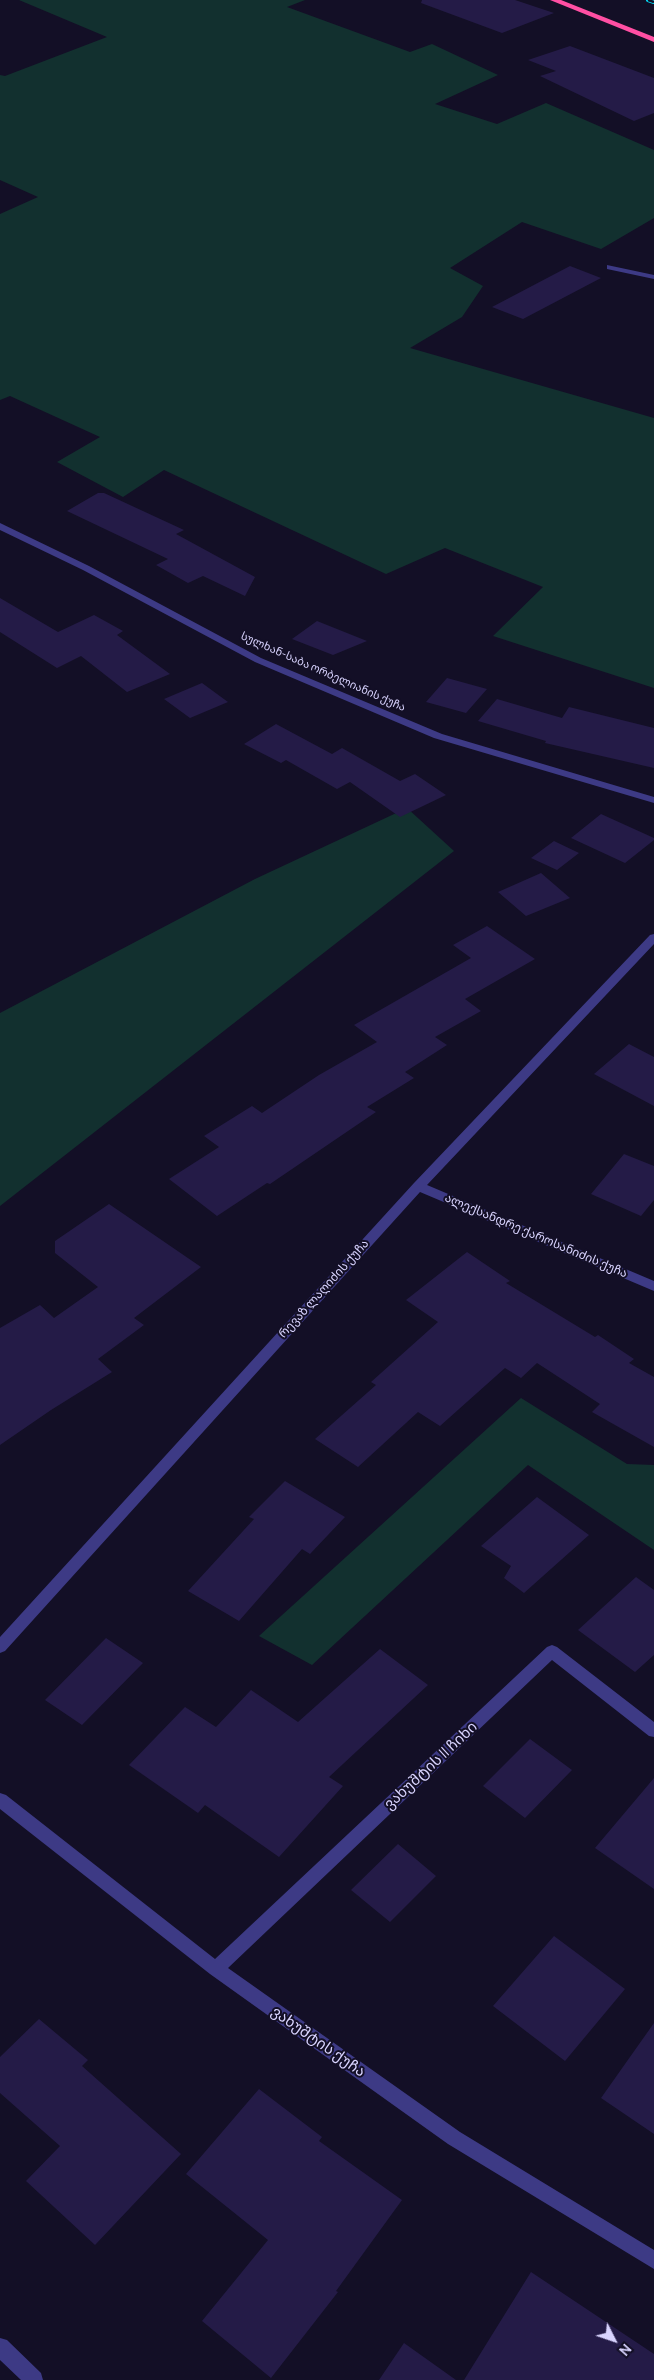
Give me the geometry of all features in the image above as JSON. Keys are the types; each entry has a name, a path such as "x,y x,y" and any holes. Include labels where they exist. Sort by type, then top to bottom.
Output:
{"highway":[{"path":"554,0 654,40"}],"street":[{"path":"610,267 654,277"},
{"name":"სულხან-საბა ორბელიანის ქუჩა","path":"0,526 86,568 258,660 438,736 654,800"},
{"name":"რევაზ ლაღიძის ქუჩა","path":"0,1647 418,1186 654,938"},
{"name":"ალექსანდრე ქაროსანიძის ქუჩა","path":"418,1186 654,1286"},
{"name":"ვახუშტის II ჩიხი","path":"216,1970 552,1651 654,1731"},
{"name":"ვახუშტის ქუჩა","path":"0,1800 216,1970 454,2138 654,2260"},
{"path":"0,2347 34,2380"}],"green space":[{"path":"19,0 305,0 287,7 410,52 432,44 498,75 435,104 497,124 546,103 654,150 654,218 601,249 522,222 450,268 483,286 462,317 410,348 654,418 654,688 493,636 543,587 445,548 386,574 164,470 123,497 57,462 100,437 10,396 0,400 0,214 38,197 0,180 0,75 5,76 107,37"},
{"path":"407,808 454,851 0,1206 0,1013 255,879"},
{"path":"521,1398 627,1464 654,1465 654,1550 528,1465 312,1665 259,1636"}],"building":[{"path":"422,0 515,0 554,13 502,33 421,3"},
{"path":"570,46 654,78 654,113 634,121 540,76 556,71 528,60"},
{"path":"570,266 601,278 523,319 492,307"},
{"path":"98,493 104,493 184,530 176,534 255,577 245,596 203,576 188,583 156,565 168,559 67,511"},
{"path":"0,598 58,632 94,615 123,631 117,635 170,674 127,692 81,656 57,668 0,632"},
{"path":"317,621 367,641 333,655 292,639"},
{"path":"447,678 487,689 466,713 426,702"},
{"path":"202,683 228,702 190,718 164,699"},
{"path":"497,699 562,718 569,707 654,728 654,768 545,743 546,741 478,721"},
{"path":"276,724 332,754 342,748 400,781 415,774 446,795 400,817 350,782 337,789 286,760 281,763 244,744"},
{"path":"601,814 654,838 654,840 625,863 571,838"},
{"path":"554,841 579,853 557,870 531,858"},
{"path":"541,873 570,898 526,916 498,892"},
{"path":"487,926 535,959 465,999 481,1011 435,1037 447,1045 405,1072 414,1078 367,1107 376,1112 270,1184 267,1183 217,1216 169,1179 219,1147 204,1136 252,1106 262,1113 319,1075 377,1042 354,1025 471,958 453,945"},
{"path":"629,1044 654,1057 654,1106 594,1074"},
{"path":"624,1154 654,1166 654,1200 641,1216 591,1194"},
{"path":"109,1204 201,1267 134,1318 144,1325 98,1359 112,1372 0,1445 0,1328 40,1305 54,1318 98,1287 55,1253 55,1241"},
{"path":"467,1252 510,1281 506,1283 595,1337 598,1335 634,1359 629,1363 654,1377 654,1447 592,1412 600,1404 537,1363 521,1378 505,1368 440,1426 418,1412 358,1467 315,1439 376,1385 371,1382 438,1322 406,1300"},
{"path":"285,1481 345,1517 310,1554 302,1549 239,1621 188,1591 254,1519 249,1517"},
{"path":"537,1497 589,1535 524,1593 504,1578 511,1566 481,1546"},
{"path":"636,1577 654,1590 654,1655 635,1672 578,1630"},
{"path":"106,1638 143,1663 82,1725 45,1700"},
{"path":"380,1649 428,1685 329,1777 343,1786 279,1857 205,1805 198,1813 129,1765 185,1707 216,1727 251,1690 298,1722"},
{"path":"530,1739 572,1770 525,1818 483,1786"},
{"path":"654,1778 654,1889 595,1848"},
{"path":"398,1844 436,1876 390,1922 351,1890"},
{"path":"554,1936 625,1989 565,2061 493,2006"},
{"path":"39,2019 88,2060 82,2066 181,2154 95,2245 26,2181 60,2146 0,2093 0,2057"},
{"path":"654,2023 654,2134 601,2098"},
{"path":"259,2089 322,2137 319,2141 402,2200 336,2291 338,2292 271,2378 202,2321 268,2240 186,2174"},
{"path":"531,2272 654,2354 654,2380 464,2380"},
{"path":"404,2343 456,2380 379,2380"}],"railway":[{"path":"648,0 654,2"}]}
